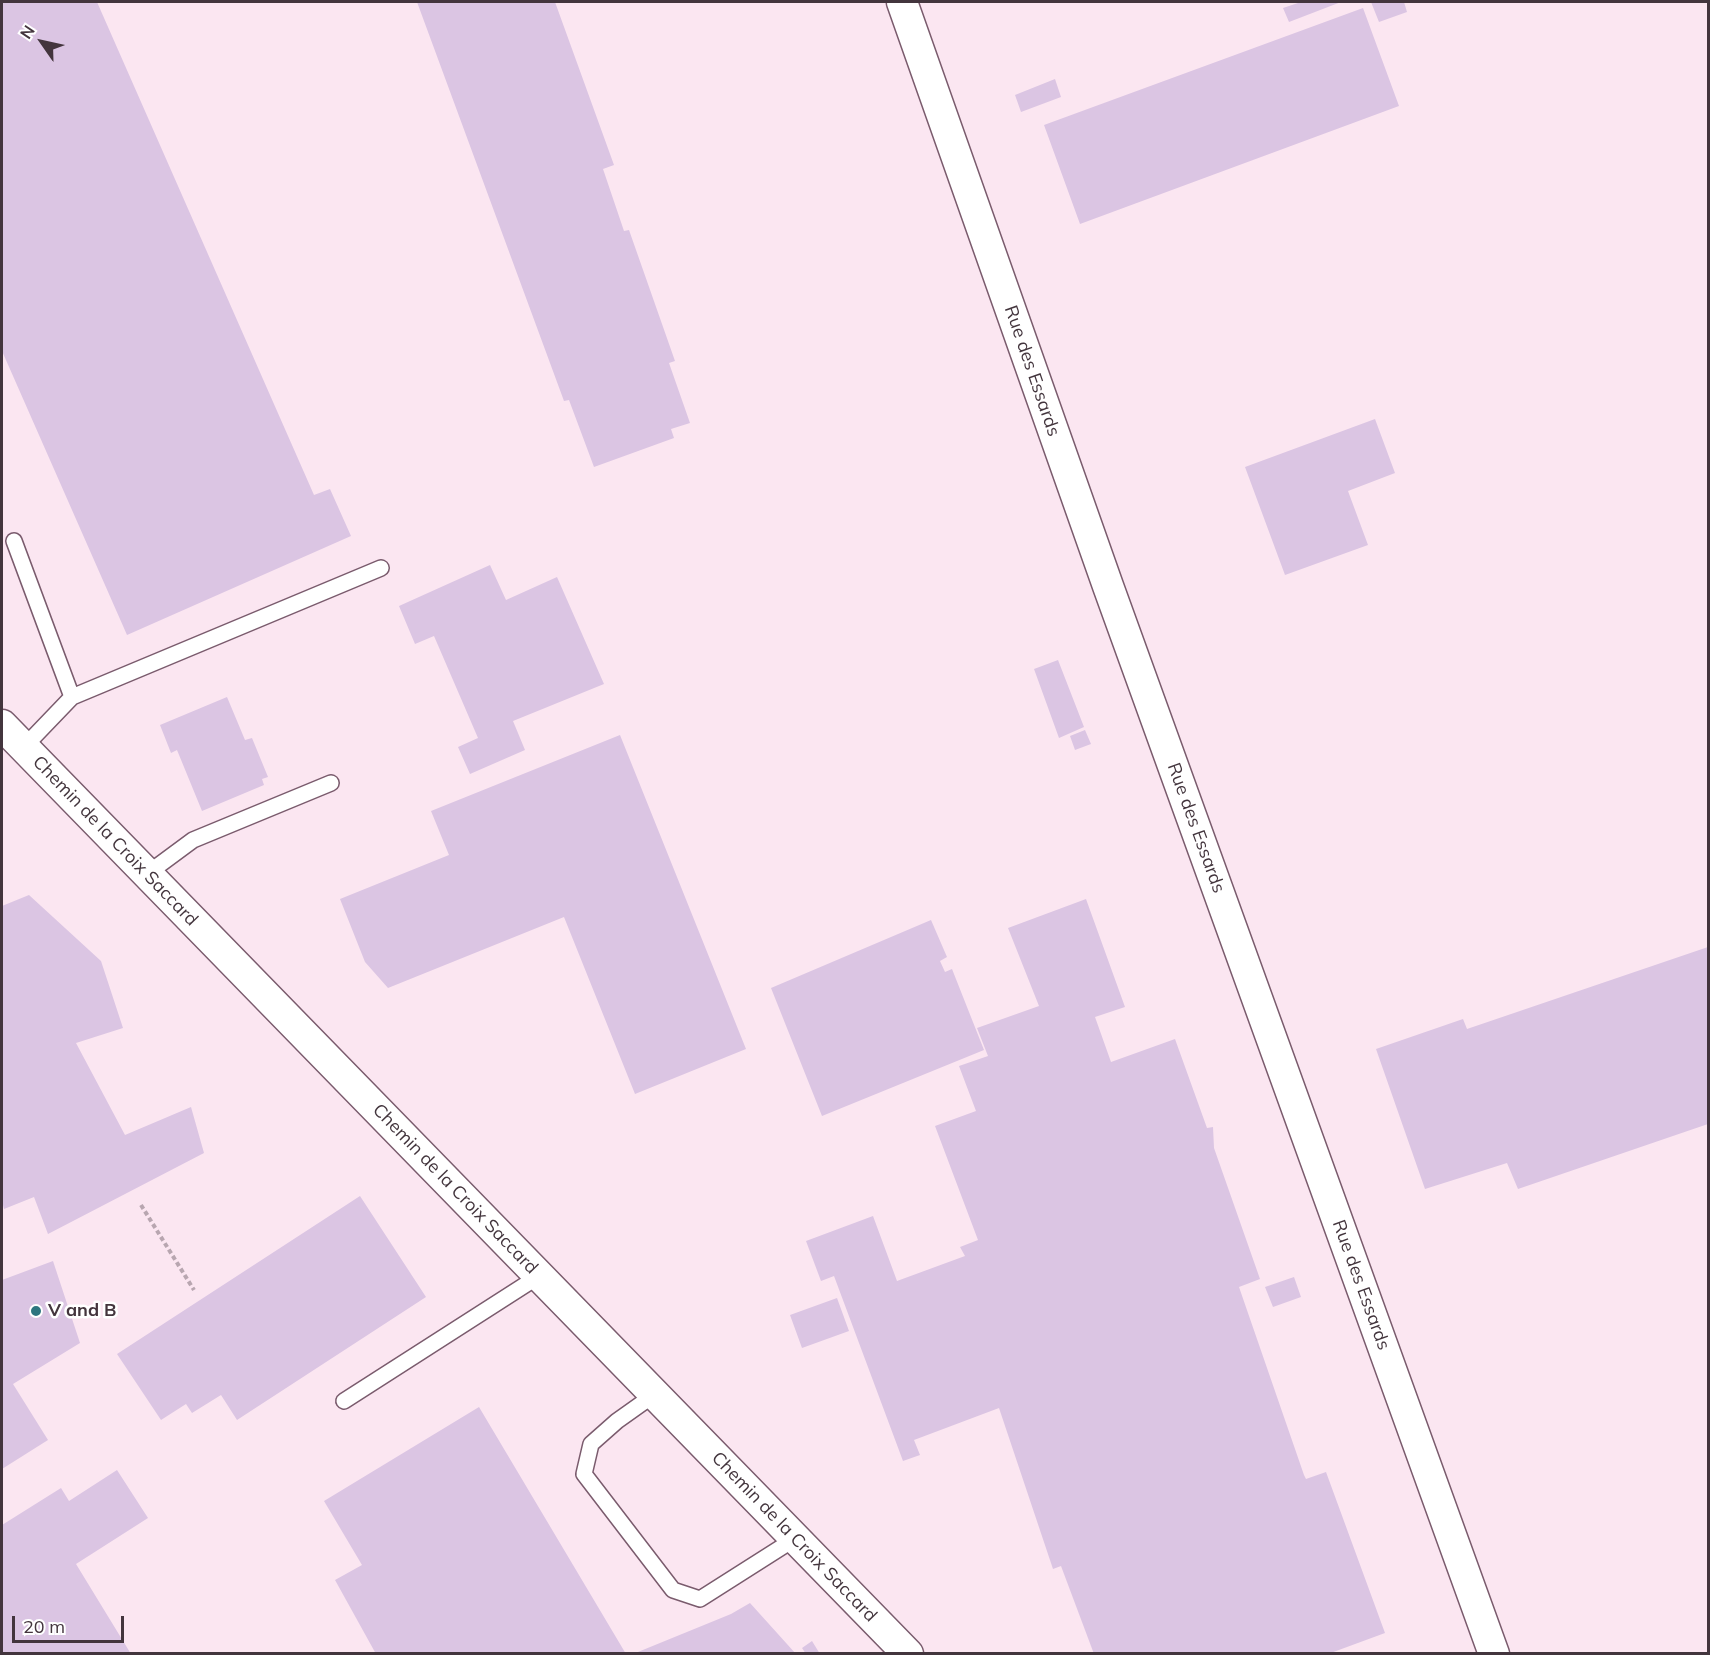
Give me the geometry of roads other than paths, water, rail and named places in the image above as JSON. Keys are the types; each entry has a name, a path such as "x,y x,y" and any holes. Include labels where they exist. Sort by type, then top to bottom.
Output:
{"street":[{"name":"Rue des Essards","path":"902,2 1108,586 1494,1653"},
{"name":"Chemin de la Croix Saccard","path":"2,725 908,1653"}],"lane":[{"path":"14,541 72,698"},
{"path":"24,747 72,698 381,568"},
{"path":"147,874 193,840 331,783"},
{"path":"344,1401 539,1276"},
{"path":"655,1394 591,1444 584,1474 673,1590 700,1599 795,1538"}],"place":[{"name":"V and B","path":"36,1311"}]}
